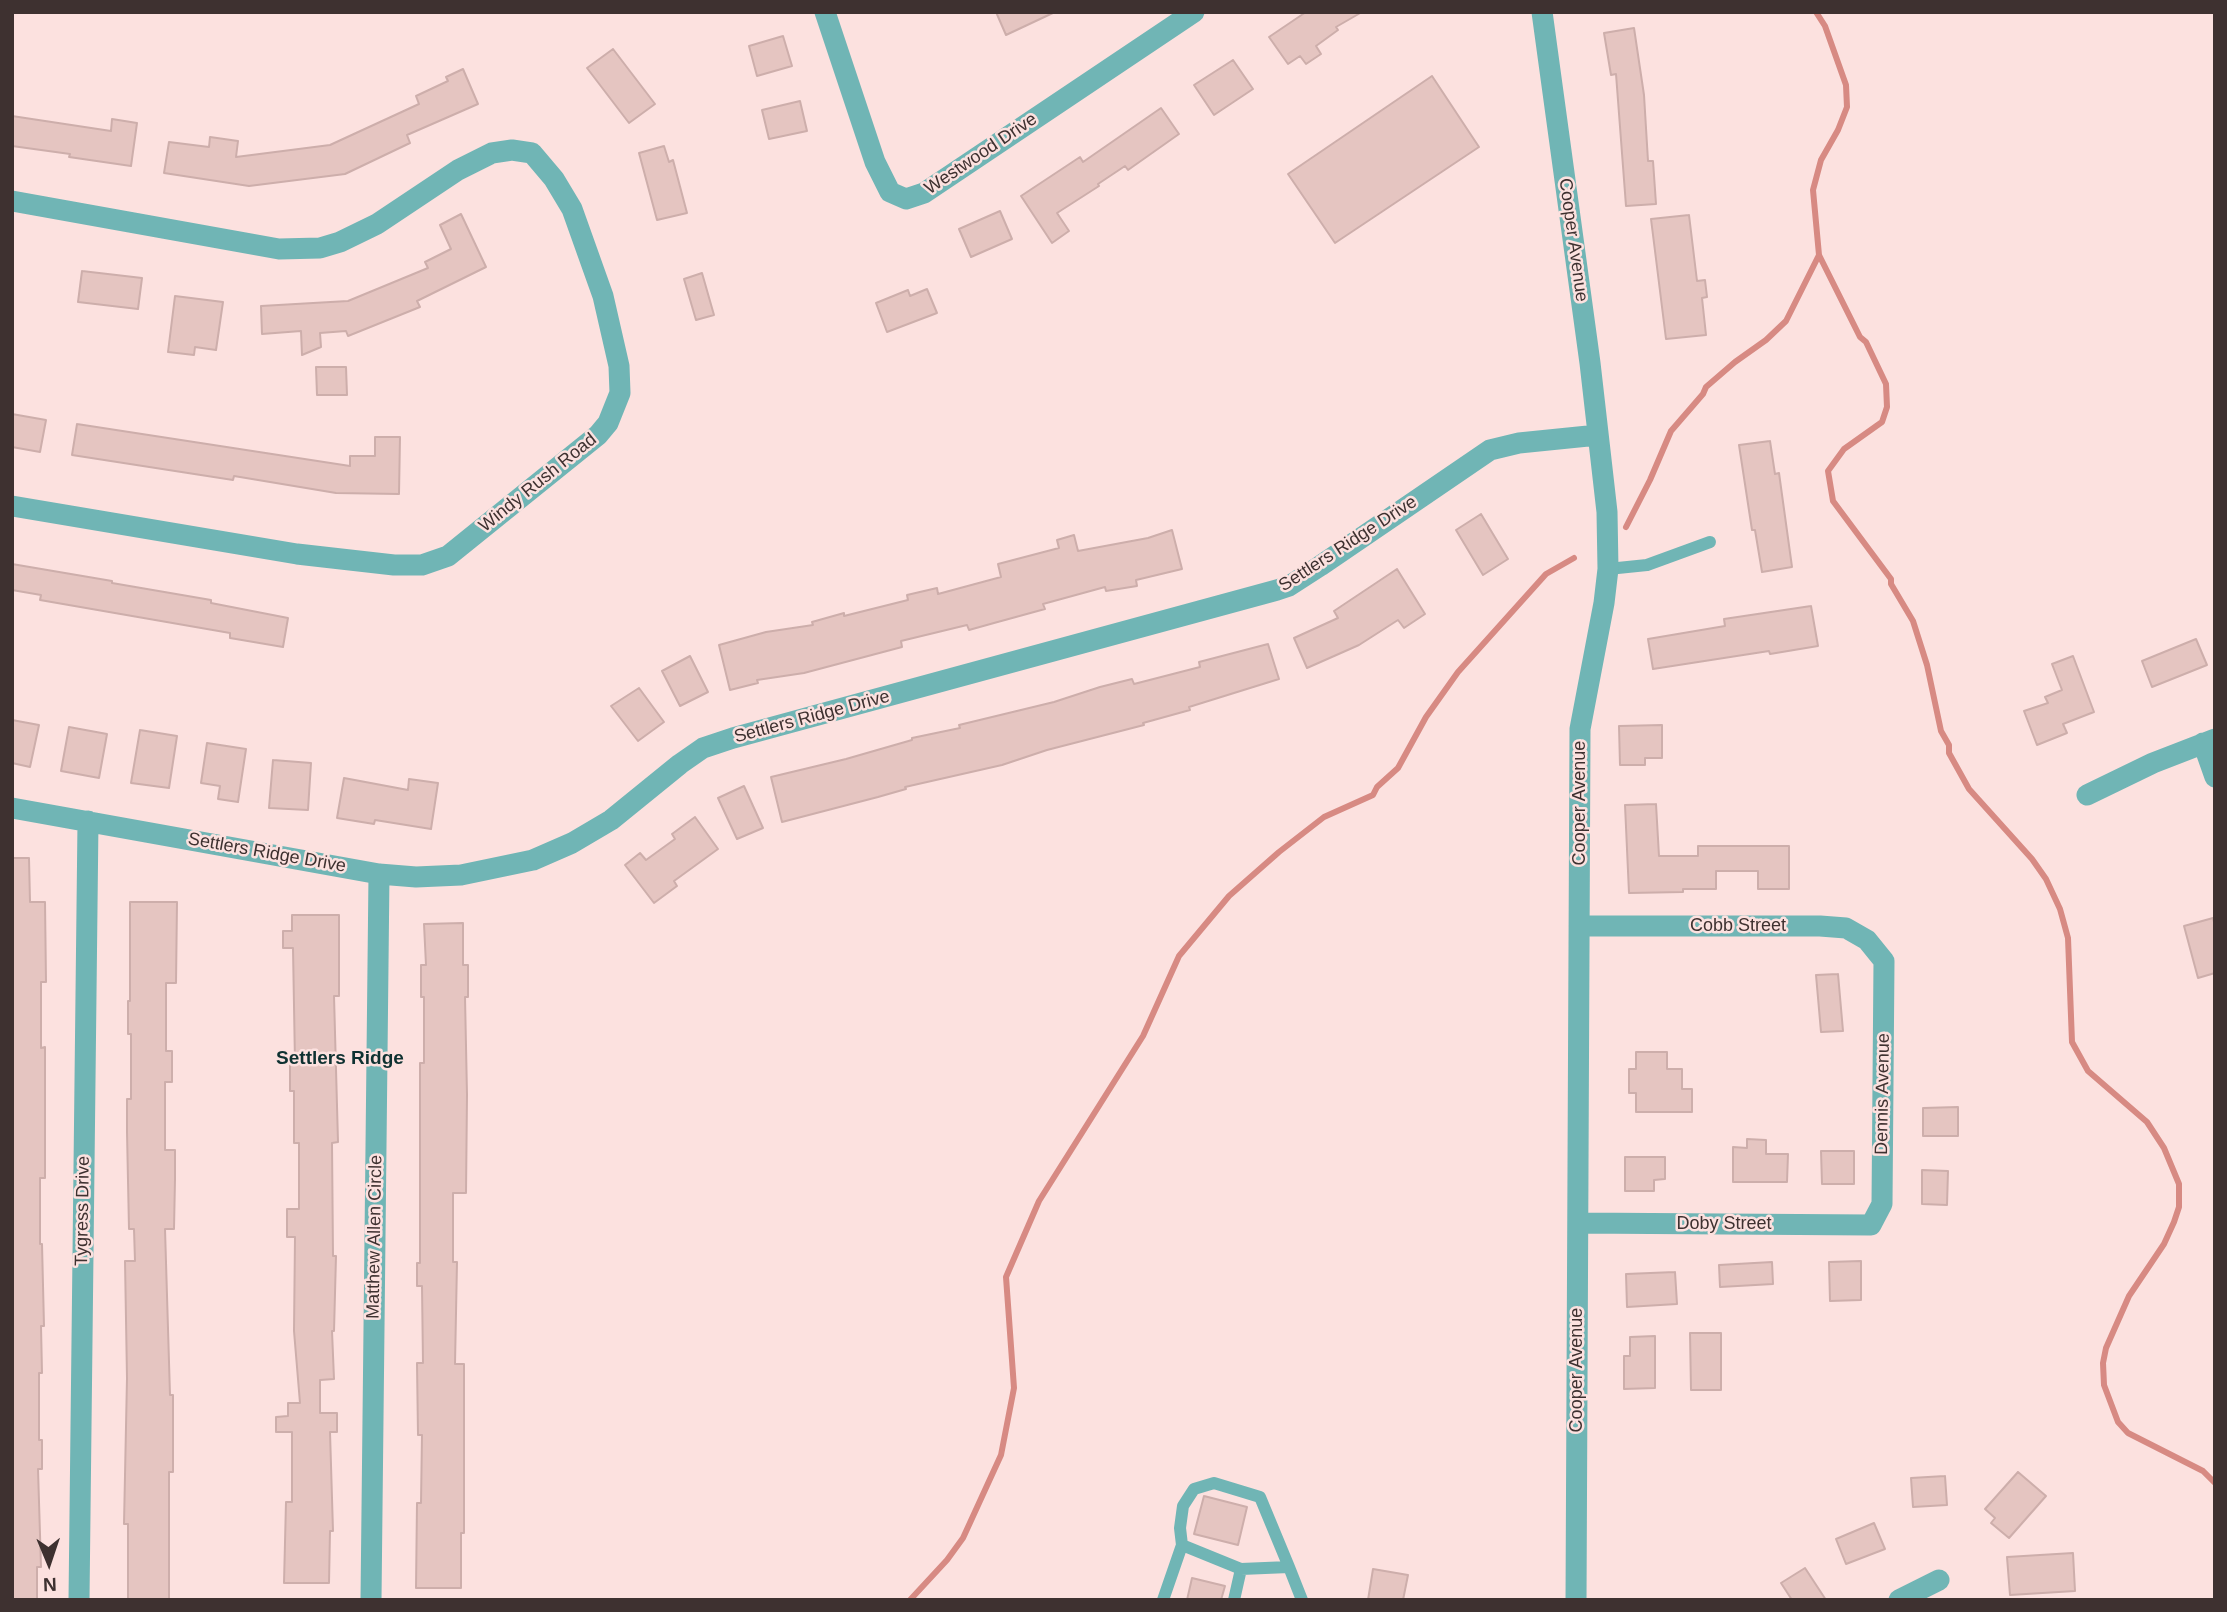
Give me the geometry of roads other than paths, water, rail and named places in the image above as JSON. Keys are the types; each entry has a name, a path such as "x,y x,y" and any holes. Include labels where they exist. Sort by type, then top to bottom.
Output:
{"street":[{"name":"Westwood Drive","path":"825,12 875,162 890,192 906,199 924,193 1194,12"},
{"name":"Cooper Avenue","path":"1542,12 1607,513 1608,569 1580,729 1576,1600"},
{"name":"Windy Rush Road","path":"12,201 279,249 320,248 340,242 377,224 458,170 492,153 512,150 533,153 554,179 572,209 603,296 619,366 620,393 608,423 598,435 448,556 422,565 394,565 297,554 12,506"},
{"name":"Settlers Ridge Drive","path":"12,808 379,874 416,877 461,875 533,860 572,843 611,820 703,748 1289,586 1490,450 1519,443 1598,435"},
{"path":"2087,795 2153,763 2209,741 2215,777"},
{"name":"Tygress Drive","path":"79,1600 88,821"},
{"name":"Matthew Allen Circle","path":"371,1600 379,874"},
{"name":"Cobb Street","path":"1579,926 1846,928 1867,940 1884,961"},
{"name":"Dennis Avenue","path":"1871,1225 1882,1204 1884,961"},
{"name":"Doby Street","path":"1578,1223 1871,1225"},
{"path":"1899,1600 1938,1580"}],"lane":[{"path":"1608,569 1647,565 1710,542"},
{"path":"1163,1600 1182,1545 1180,1528 1183,1506 1194,1489 1214,1483 1260,1497 1302,1600"},
{"path":"1182,1545 1241,1569 1289,1567"},
{"path":"1234,1600 1241,1569"}],"waterway":[{"path":"1816,12 1825,26 1846,85 1847,107 1821,160 1813,190 1819,255 1886,384 1887,407 1882,422 1844,449 1828,471 1833,501 1891,579 1891,584 1913,621 1927,665 1941,731 1949,745 1949,753 1969,789 2032,859 2046,879 2060,909 2068,938 2072,1042 2088,1071 2147,1122 2164,1148 2179,1184 2179,1207 2174,1222 2164,1244 2129,1296 2106,1348 2103,1363 2104,1385 2118,1422 2128,1433 2203,1471 2215,1483"},
{"path":"1626,527 1671,431 1706,387 1786,321 1819,255"},
{"path":"910,1600 947,1560 963,1538 1001,1455 1014,1388 1006,1277 1039,1201 1143,1036 1179,956 1229,896 1279,852 1324,817 1373,795 1377,787 1398,768 1426,717 1458,672 1546,574 1574,558"}],"district":[{"name":"Settlers Ridge","path":"340,1059"}]}
